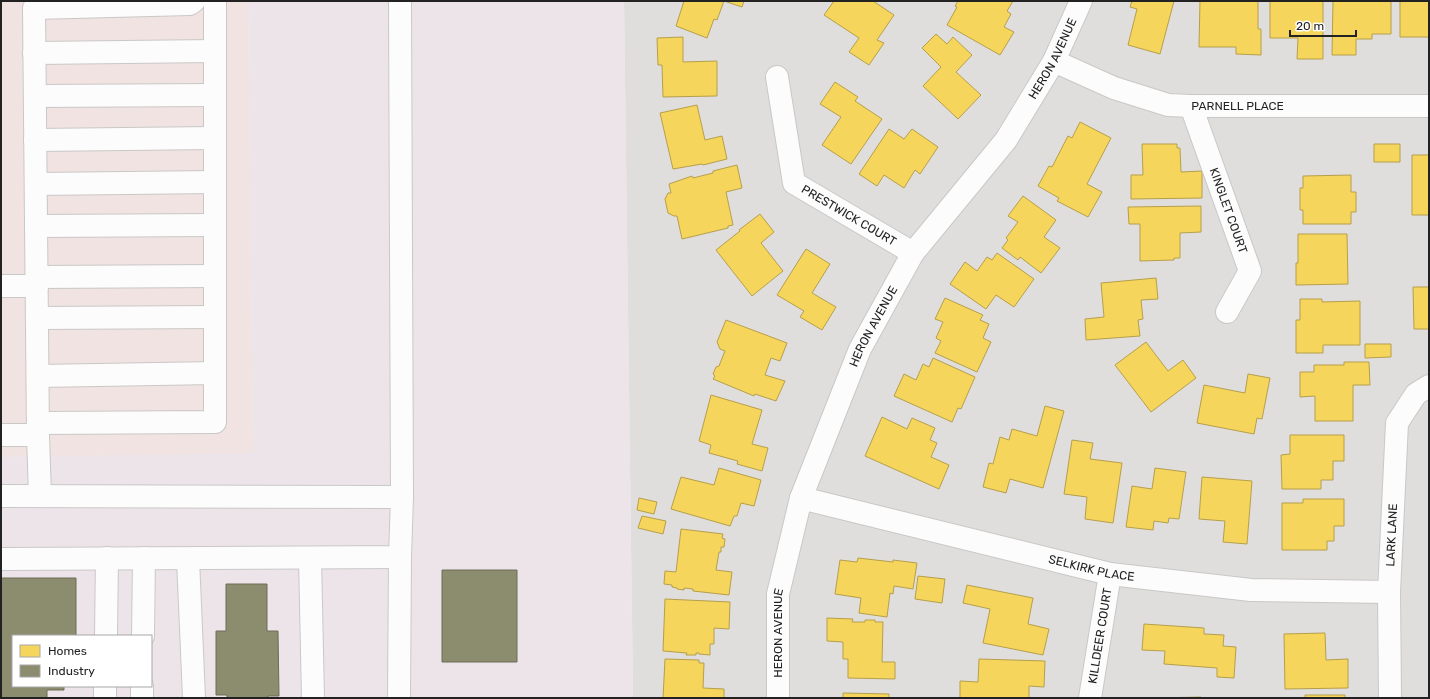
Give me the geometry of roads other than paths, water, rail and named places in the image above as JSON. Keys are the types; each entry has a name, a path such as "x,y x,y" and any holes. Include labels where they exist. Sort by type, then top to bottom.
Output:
{"street":[{"path":"40,496 34,8 190,4 194,1"},
{"path":"1,435 38,429 215,422 215,1"},
{"path":"399,698 402,497 400,1"},
{"name":"HERON AVENUE","path":"778,698 778,594 801,498 860,349 913,253 1006,140 1054,61 1081,1"},
{"path":"34,52 215,51"},
{"name":"PARNELL PLACE","path":"1054,61 1114,88 1168,105 1429,106"},
{"name":"PRESTWICK COURT","path":"777,77 794,183 913,253"},
{"path":"35,96 215,95"},
{"name":"KINGLET COURT","path":"1191,106 1250,271 1227,312"},
{"path":"35,140 215,138"},
{"path":"36,184 215,182"},
{"path":"36,226 215,225"},
{"path":"1,286 37,281 215,276"},
{"path":"37,318 215,317"},
{"path":"38,376 215,373"},
{"name":"LARK LANE","path":"1390,698 1389,592 1396,423 1416,394 1429,386"},
{"path":"1,496 402,497"},
{"name":"SELKIRK PLACE","path":"801,498 1110,574 1251,590 1389,592"},
{"path":"1,559 400,557"},
{"path":"106,635 107,558"},
{"path":"143,635 144,558"},
{"path":"310,558 313,698"},
{"path":"188,559 194,698"},
{"name":"KILLDEER COURT","path":"1090,698 1110,574"},
{"path":"105,687 105,698"},
{"path":"142,687 142,698"}]}
